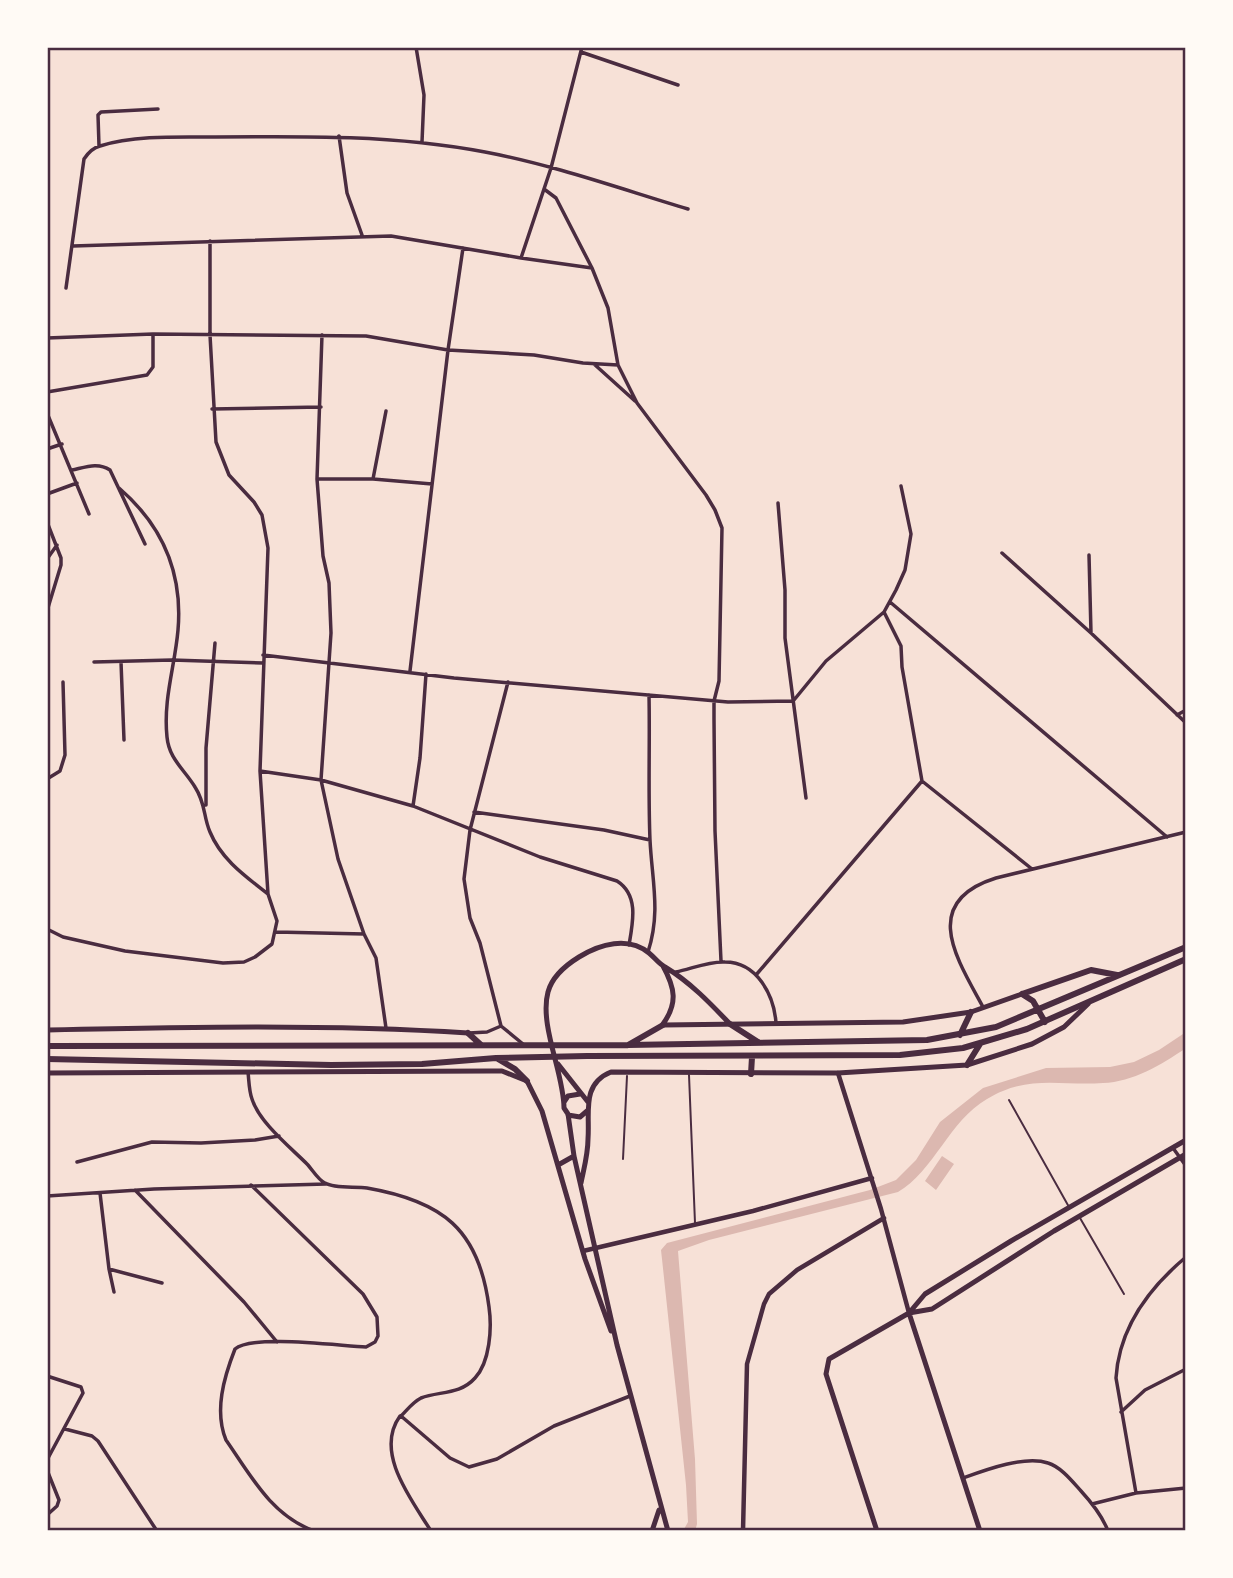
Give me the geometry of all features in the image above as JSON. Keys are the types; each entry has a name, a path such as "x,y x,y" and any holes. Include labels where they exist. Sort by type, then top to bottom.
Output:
{"highway":[{"path":"47,1046 285,1047 914,1041 996,1027 1186,947"},
{"path":"47,1059 344,1065 587,1056 900,1055 980,1044 1045,1022 1186,959"},
{"path":"1022,994 1091,970 1119,976"},
{"path":"1022,994 1033,1001 1045,1022"},
{"path":"960,1035 971,1012"},
{"path":"730,1024 760,1043"},
{"path":"628,1045 663,1025"},
{"path":"468,1033 480,1044"},
{"path":"967,1065 980,1044"},
{"path":"751,1074 752,1056"},
{"path":"496,1058 515,1069 527,1081"}],"main road":[{"path":"565,1102 548,1022 548,992 561,970 577,958 607,944 629,945 648,952 663,966 676,972 730,1024"},
{"path":"663,966 674,997 673,1008 663,1025"},
{"path":"663,1025 904,1022 971,1012 1022,994"},
{"path":"580,1186 588,1139 591,1088 600,1077 611,1072 838,1073 967,1065 1032,1044 1064,1027 1088,1004"},
{"path":"47,1030 280,1026 468,1033"},
{"path":"557,1063 588,1105"},
{"path":"47,1073 502,1071 527,1081 542,1111 583,1251 617,1345"},
{"path":"580,1094 568,1096 564,1108 568,1114 573,1156 617,1345 668,1531"},
{"path":"568,1114 580,1117 588,1105"},
{"path":"909,1313 925,1294 1186,1140"},
{"path":"558,1165 573,1156"},
{"path":"877,1531 826,1374 827,1364 834,1354 909,1313 932,1309 1054,1231 1183,1156"},
{"path":"1048,1220 1054,1231"},
{"path":"909,1313 980,1531"},
{"path":"652,1531 660,1507"}],"street":[{"path":"416,47 424,95 422,142"},
{"path":"521,258 551,168 582,50 678,85"},
{"path":"99,146 97,115 101,112 159,109"},
{"path":"339,136 347,193 362,235"},
{"path":"66,288 83,159 90,150 99,146 161,138 339,136 422,142 485,152 551,168 688,209"},
{"path":"544,189 556,198 561,206 592,268 608,308 618,365 637,403 706,495 722,528 719,681 714,701 715,831 721,961"},
{"path":"73,246 391,236 592,268"},
{"path":"47,929 63,937 125,951 223,963 244,962 255,957 272,943 276,932 276,921 268,894 260,771 268,566 266,530 254,502 229,475 216,442 212,409 210,241"},
{"path":"410,671 448,350 463,248"},
{"path":"47,338 153,334 366,336 448,350 534,355 618,365"},
{"path":"47,391 147,375 153,367 153,334"},
{"path":"322,335 317,479 323,556 331,609 321,780 338,859 364,934 376,958 386,1028"},
{"path":"594,364 637,403"},
{"path":"212,409 321,407"},
{"path":"373,480 386,411"},
{"path":"47,414 62,444 89,514"},
{"path":"47,449 62,444"},
{"path":"72,470 103,465 110,470 145,544"},
{"path":"317,479 432,484"},
{"path":"47,494 77,483"},
{"path":"793,701 826,661 884,612 890,602 905,570 911,534 901,486"},
{"path":"119,488 151,522 166,548 172,567 177,593 178,631 167,709 168,748 172,758 195,786 206,807"},
{"path":"778,503 785,590 785,638 806,798"},
{"path":"47,522 57,545 61,565 47,611"},
{"path":"47,559 57,545"},
{"path":"1002,553 1186,723"},
{"path":"1089,555 1091,633"},
{"path":"890,602 1167,837"},
{"path":"884,612 901,646 902,667 922,781 1032,869"},
{"path":"215,643 206,748 208,829 224,856 268,894"},
{"path":"263,655 426,674 714,701 793,701"},
{"path":"94,662 172,660 263,663"},
{"path":"121,662 124,740"},
{"path":"412,806 420,758 426,674"},
{"path":"47,779 60,771 65,755 63,682"},
{"path":"508,682 474,812 464,879 470,918 483,955 501,1026 524,1044"},
{"path":"648,952 655,930 656,904 650,840 649,695"},
{"path":"1177,715 1186,710"},
{"path":"260,771 321,780 412,806 540,857 617,881 625,886 632,902 629,945"},
{"path":"756,975 922,781"},
{"path":"474,812 604,830 650,840"},
{"path":"984,1008 954,953 949,928 957,902 966,892 980,883 1186,832"},
{"path":"276,932 364,934"},
{"path":"676,972 721,961 739,965 756,975 771,997 776,1023"},
{"path":"468,1033 487,1032 501,1026"},
{"path":"248,1072 252,1100 279,1135 326,1184"},
{"path":"838,1073 884,1218 909,1313"},
{"path":"78,1162 152,1142 201,1143 255,1140 279,1135"},
{"path":"1173,1147 1183,1156 1186,1166"},
{"path":"583,1251 873,1181"},
{"path":"47,1196 251,1185 326,1184 388,1192 425,1203 453,1222 466,1237 484,1279 491,1316 482,1369 474,1380 464,1387 420,1399 401,1416 390,1436 390,1450 395,1467 431,1531"},
{"path":"251,1185 363,1294 377,1317 379,1327 375,1342 366,1347 278,1342 248,1343 235,1349 220,1405 221,1429 274,1507 314,1531"},
{"path":"135,1191 244,1302 278,1342"},
{"path":"100,1194 114,1292"},
{"path":"743,1531 747,1364 764,1304 769,1294 797,1269 884,1218"},
{"path":"1136,1493 1116,1378 1117,1360 1145,1298 1161,1278 1186,1257"},
{"path":"109,1269 162,1283"},
{"path":"1121,1412 1145,1390 1186,1369"},
{"path":"47,1376 81,1387 83,1393 47,1460"},
{"path":"401,1416 450,1458 469,1467 497,1459 554,1426 630,1396"},
{"path":"65,1429 92,1436 98,1441 158,1531"},
{"path":"963,1478 1007,1465 1045,1462 1065,1475 1092,1504 1102,1516 1108,1531"},
{"path":"47,1470 59,1500 57,1506 47,1515"},
{"path":"1092,1504 1136,1493 1186,1488"}],"lane":[{"path":"623,1158 627,1071"},
{"path":"689,1074 695,1224"},
{"path":"1009,1100 1069,1208"},
{"path":"1079,1217 1124,1293"}],"shaded area":[{"path":"1186,1032 1186,1048 1157,1066 1125,1080 1087,1084 1031,1084 1002,1091 987,1099 962,1120 922,1172 898,1192 709,1240 678,1251 695,1459 697,1524 695,1531 683,1531 688,1522 686,1485 661,1250 667,1243 870,1190 896,1180 916,1160 940,1122 983,1088 1046,1068 1110,1067 1134,1062"},
{"path":"942,1156 954,1164 936,1190 925,1181"}]}
